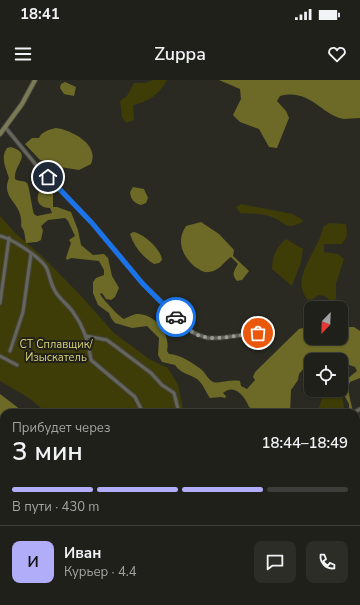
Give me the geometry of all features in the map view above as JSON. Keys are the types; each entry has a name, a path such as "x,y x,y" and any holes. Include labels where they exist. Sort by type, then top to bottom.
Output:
{"main road":[{"path":"0,134 22,104 35,80"}],"street":[{"path":"5,127 37,166 92,223 143,284 194,333 207,338 220,338 258,333"},
{"path":"0,236 9,238 31,254 46,268 49,280 57,294 74,312 90,344 91,360 110,378 135,396 141,409"},
{"path":"0,303 9,238"},
{"path":"10,352 23,312 31,254"},
{"path":"86,336 107,340 151,372 162,385 174,393 178,409"},
{"path":"0,356 17,365"}],"green space":[{"path":"153,80 167,80 153,97 144,102 133,105 134,120 126,123 122,117 120,101 127,96 134,83 145,83"},
{"path":"241,204 293,214 304,221 293,226 289,226 268,216 240,213 236,207"},
{"name":"СТ Сплавщик/ Изыскатель","path":"0,216 15,233 43,257 82,297 114,333 149,359 168,368 178,385 183,409 42,409 29,398 0,381"},
{"path":"329,223 346,224 347,230 346,237 342,244 324,244 324,252 338,254 344,259 336,284 336,299 333,301 331,301 325,296 318,295 313,299 308,300 301,283 303,273 321,236 323,227"},
{"path":"286,239 303,249 301,262 292,286 272,269 275,252"},
{"path":"323,397 342,397 344,409 318,409"}],"shaded area":[{"path":"219,80 360,80 360,118 344,119 336,117 315,103 299,96 280,96 277,101 286,111 289,118 277,148 269,147 259,129 240,122 233,115 241,99 240,89"},
{"path":"65,82 76,87 74,96 64,94 60,88 61,84"},
{"path":"56,128 76,135 88,145 92,151 93,157 91,164 79,170 60,167 53,162 40,160 25,144 32,138 39,138 44,132"},
{"path":"11,147 21,153 22,157 15,174 15,179 27,183 34,214 37,216 52,213 50,208 40,205 38,197 40,190 43,187 53,192 53,207 71,212 78,230 81,245 93,255 104,254 108,258 112,276 119,288 115,297 111,300 106,299 102,293 100,294 108,303 124,319 136,314 149,317 155,321 160,326 167,338 167,351 169,354 182,357 191,362 202,370 213,382 240,381 241,386 247,389 255,380 253,377 255,372 299,329 304,328 304,345 348,345 348,327 354,327 360,331 360,378 350,382 349,386 352,409 349,409 349,404 345,397 348,397 348,378 357,371 355,367 348,364 348,353 304,353 304,368 299,374 298,380 291,390 290,409 253,409 249,407 239,392 235,390 227,390 223,393 226,396 225,398 210,398 197,379 182,372 175,365 162,362 158,355 159,338 147,326 132,328 115,323 109,313 98,305 93,293 93,282 96,278 104,275 104,270 99,261 71,258 67,260 66,258 71,243 69,240 75,236 65,218 48,220 41,226 43,230 41,240 26,243 24,231 21,226 19,211 8,191 7,185 9,178 4,163 7,148"},
{"path":"133,187 144,189 148,198 146,203 141,205 133,201 130,192"},
{"path":"201,222 219,234 234,250 233,256 249,271 242,280 237,281 234,276 234,271 238,264 231,257 212,272 206,272 194,266 186,257 181,242 183,232 186,226"},
{"path":"133,232 142,235 151,242 161,256 162,260 159,263 154,264 139,251 130,234"},
{"path":"0,394 20,409 0,409"}],"way so far":[{"path":"176,317 194,333 207,338 220,338 245,333 258,333"}],"route":[{"path":"48,177 92,223 143,284 176,317"}]}
